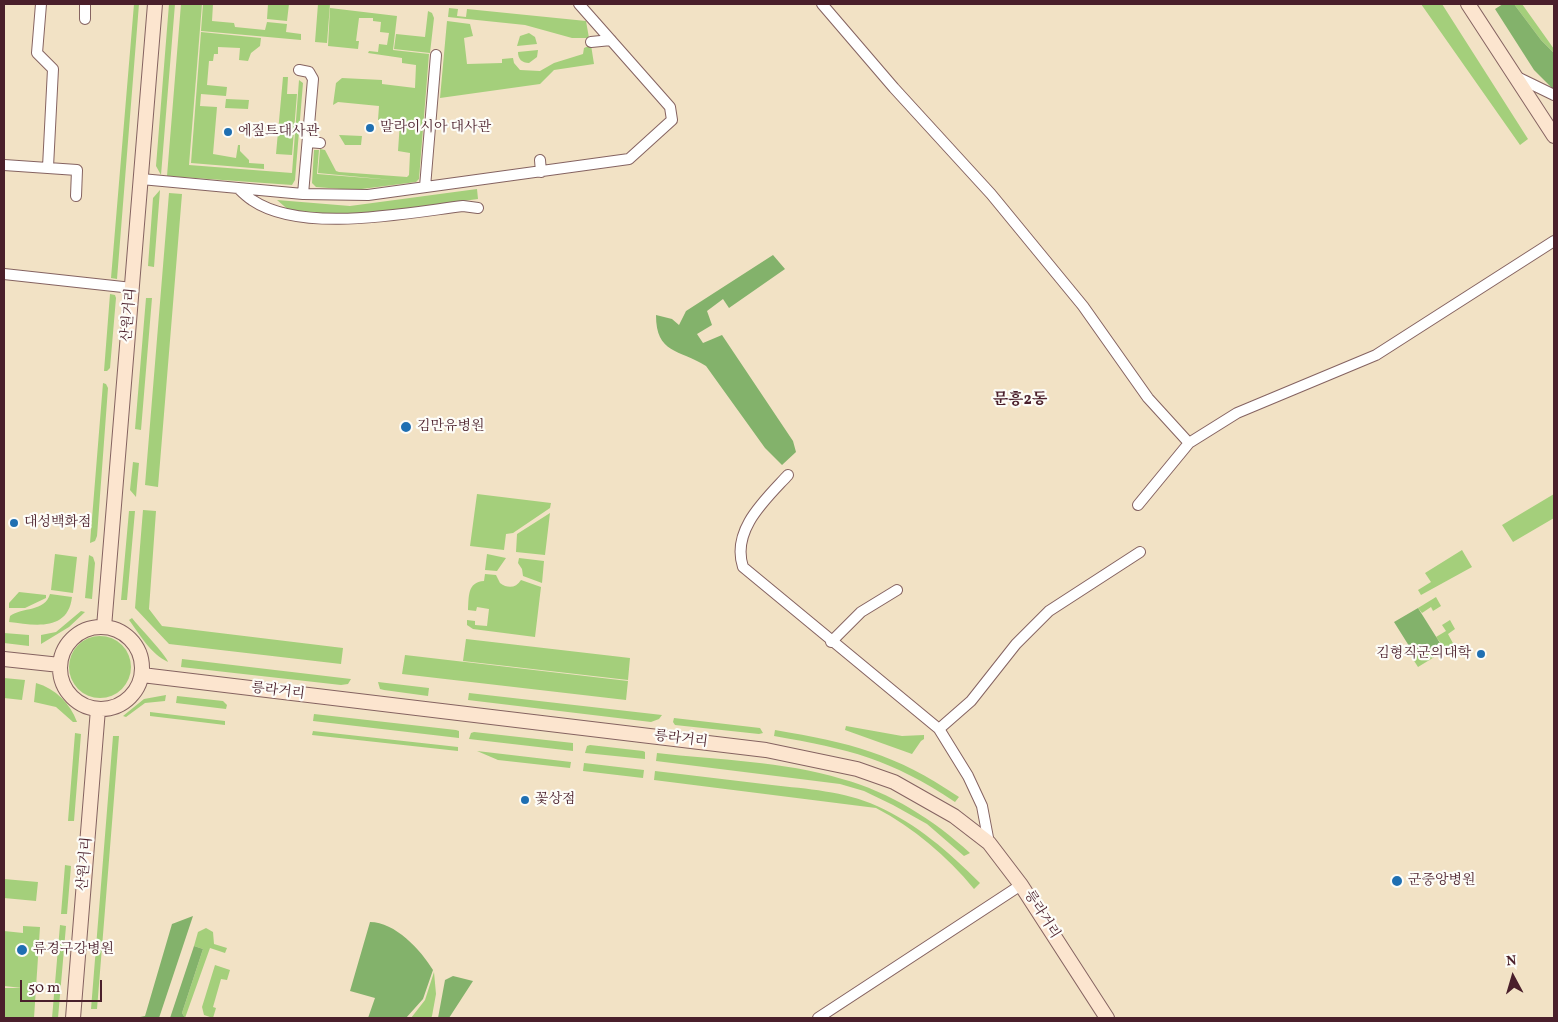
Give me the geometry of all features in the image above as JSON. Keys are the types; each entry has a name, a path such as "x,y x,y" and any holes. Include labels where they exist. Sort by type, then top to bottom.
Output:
{"main road":[{"name":"산원거리","path":"104,627 155,4"},
{"path":"1468,4 1554,136"},
{"path":"104,627 124,634 134,643 141,655 142,675 134,693 125,702 113,708 98,709 87,707 75,701 66,691 61,678 60,665 62,654 76,635 87,629 104,627"},
{"path":"4,659 60,665"},
{"name":"릉라거리","path":"142,675 766,750 824,760 894,782 954,816 988,843 1021,885 1107,1018"},
{"name":"산원거리","path":"73,1018 98,709"}],"street":[{"path":"41,4 37,53 53,69 48,167"},
{"path":"85,4 85,19"},
{"path":"141,179 303,194 352,196 629,159 672,120 670,108 579,4"},
{"path":"822,4 894,88 991,194 1083,306 1148,398 1189,443"},
{"path":"591,42 611,40"},
{"path":"424,187 436,55"},
{"path":"299,70 308,72 313,79 303,194"},
{"path":"1517,77 1554,95"},
{"path":"308,142 320,143"},
{"path":"540,160 541,172"},
{"path":"4,165 77,170 76,196"},
{"path":"238,188 253,201 276,210 298,215 352,219 463,206 478,208"},
{"path":"1138,505 1189,443 1238,413 1376,354 1554,241"},
{"path":"4,274 132,288"},
{"path":"788,475 759,506 746,527 739,553 744,567 832,642 897,692 939,729 968,776 982,806 988,843"},
{"path":"939,729 971,701 1016,644 1049,611 1140,552"},
{"path":"832,642 861,612 898,590"},
{"path":"818,1018 1021,885"}],"green space":[{"path":"134,4 139,4 117,279 111,278"},
{"path":"169,4 175,4 161,175 156,166"},
{"path":"181,4 202,4 189,165 292,173 299,80 303,83 295,180 292,185 167,176"},
{"path":"203,4 213,4 212,21 234,23 235,27 265,30 267,22 287,24 286,32 301,34 301,40 201,31"},
{"path":"268,4 289,4 287,21 267,19"},
{"path":"318,4 330,4 327,43 315,42"},
{"path":"1421,4 1442,4 1528,139 1520,145"},
{"path":"1503,4 1514,4 1541,40 1554,53 1554,90 1534,70 1495,9"},
{"path":"1514,4 1522,4 1554,49 1554,53 1541,40"},
{"path":"330,8 397,16 393,50 429,54 419,179 416,182 354,190 316,187 312,183 314,150 319,150 317,174 392,180 318,173 320,149 325,150 336,171 339,172 407,177 409,175 410,153 398,151 400,122 378,120 379,106 338,102 333,105 336,83 342,78 382,80 382,84 415,88 416,65 402,63 402,58 368,53 369,51 378,52 379,44 387,45 389,33 380,32 381,22 373,21 373,18 359,18 356,41 359,41 358,49 328,46"},
{"path":"449,8 458,9 457,16 466,17 467,9 586,21 589,38 572,38 525,25 448,17"},
{"path":"428,11 432,13 434,18 430,53 394,49 396,34 425,37"},
{"path":"447,21 470,24 473,36 464,38 467,64 502,63 502,59 513,58 514,63 520,70 540,71 554,63 583,54 584,48 591,45 594,64 554,70 540,84 440,98"},
{"path":"201,32 261,38 260,46 251,53 248,61 239,60 240,48 218,47 218,54 214,54 213,61 209,61 207,85 227,87 226,96 201,94 200,106 217,107 213,154 236,158 238,145 240,145 240,151 249,160 249,163 264,164 264,169 191,163"},
{"path":"529,33 535,37 537,44 517,46 520,36"},
{"path":"538,50 537,57 529,63 522,61 519,57 518,52"},
{"path":"283,77 288,77 287,94 297,94 292,155 276,154"},
{"path":"226,99 249,100 248,109 225,108"},
{"path":"339,135 362,136 361,145 345,145"},
{"path":"477,189 478,199 347,216 291,212 277,200 350,206"},
{"path":"160,190 154,267 148,266 153,198"},
{"path":"169,193 182,194 158,487 145,485"},
{"path":"773,255 785,269 729,308 723,299 707,311 712,325 697,334 703,343 722,335 793,441 796,452 782,465 765,448 706,366 678,353 665,344 657,328 656,315 672,319 679,325 686,311"},
{"path":"110,294 115,295 116,298 110,368 104,371"},
{"path":"146,298 152,298 141,430 135,429"},
{"path":"103,383 108,388 97,536 95,541 90,543"},
{"path":"133,462 139,463 136,497 130,490"},
{"path":"477,494 551,503 550,508 513,533 506,534 504,550 470,546"},
{"path":"1554,494 1554,518 1513,542 1502,525"},
{"path":"143,510 156,511 149,609 162,626 343,648 341,664 169,644 135,608"},
{"path":"129,511 135,511 127,600 121,600"},
{"path":"550,513 545,555 516,552 517,534"},
{"path":"1462,550 1472,567 1421,595 1418,590 1431,582 1425,573"},
{"path":"55,554 77,557 73,593 51,590"},
{"path":"487,554 506,558 497,571 485,570"},
{"path":"89,555 93,557 95,563 92,599 85,598"},
{"path":"519,558 544,561 542,583 523,576 522,569 518,563"},
{"path":"485,574 496,575 500,583 506,586 512,587 521,580 541,587 535,637 473,629 467,625 467,620 475,621 475,625 487,626 489,609 477,607 476,611 468,610 470,591 474,584 484,581"},
{"path":"19,592 46,595 46,598 25,608 9,608 9,603"},
{"path":"50,594 72,597 69,608 64,616 57,621 39,625 9,622 10,616 43,604"},
{"path":"1436,597 1441,606 1433,611 1431,607 1422,613 1418,608"},
{"path":"1418,608 1440,643 1416,657 1394,622"},
{"path":"81,611 85,612 69,627 41,644 41,635 56,632"},
{"path":"132,618 168,662 146,644 129,620"},
{"path":"1450,620 1455,629 1448,634 1454,645 1418,667 1411,656 1414,654 1416,657 1440,642 1436,637 1446,631 1442,625"},
{"path":"4,633 29,635 29,646 4,643"},
{"path":"94,636 106,636 122,645 129,655 131,667 129,679 122,689 106,698 94,698 83,693 74,684 69,673 69,661 74,650 83,641"},
{"path":"466,639 630,658 628,680 463,661"},
{"path":"405,655 628,681 626,700 402,674"},
{"path":"182,659 351,679 348,684 341,685 181,667"},
{"path":"4,678 25,680 22,700 4,698"},
{"path":"378,682 429,688 428,696 380,689"},
{"path":"36,683 56,693 66,703 77,722 73,722 56,707 34,702"},
{"path":"469,693 662,715 659,719 651,722 468,700"},
{"path":"166,695 165,701 145,703 126,717 123,716 144,699"},
{"path":"177,696 223,701 227,705 226,709 176,703"},
{"path":"150,712 225,721 225,725 150,716"},
{"path":"314,714 456,730 459,731 459,738 313,721"},
{"path":"674,718 760,728 763,733 675,725 673,722"},
{"path":"846,726 902,736 924,735 924,739 912,754 845,730"},
{"path":"775,730 849,745 871,752 914,770 959,797 955,802 910,775 869,758 847,751 774,736"},
{"path":"313,731 458,747 458,751 312,735"},
{"path":"75,733 81,734 74,821 68,821"},
{"path":"471,733 573,743 573,751 469,739"},
{"path":"113,736 119,736 97,1009 91,1009"},
{"path":"587,746 643,751 645,752 645,759 585,753"},
{"path":"477,751 571,762 570,768 498,760"},
{"path":"657,753 797,768 842,779 877,791 911,808 942,829 970,853 964,856 927,824 864,791 840,784 656,761"},
{"path":"584,763 644,770 643,778 583,771"},
{"path":"655,771 812,789 864,801 892,813 919,830 956,860 980,883 974,889 953,865 917,834 876,808 654,780"},
{"path":"65,865 71,866 67,914 61,914"},
{"path":"4,879 38,882 36,901 4,898"},
{"path":"193,916 159,1018 135,1018 145,1016 172,924"},
{"path":"370,922 389,927 406,938 422,954 433,970 423,999 406,1018 368,1018 375,998 350,991"},
{"path":"60,925 66,926 58,1018 52,1018"},
{"path":"23,926 40,927 34,1018 4,1018 4,988 22,988 4,986 4,931 23,933"},
{"path":"206,928 213,932 214,944 227,948 225,953 210,948 185,1018 182,1013 203,949 194,946 198,932"},
{"path":"194,946 203,949 182,1013 185,1018 170,1018"},
{"path":"215,965 230,970 227,980 221,979 213,1007 216,1008 213,1018 204,1015 202,1007"},
{"path":"434,972 436,994 431,1018 411,1018 425,1000"},
{"path":"453,976 473,981 449,1018 438,1018 445,980"}],"place":[{"name":"말라이시아 대사관","path":"370,128"},
{"name":"에짚트대사관","path":"228,132"},
{"name":"김만유병원","path":"406,427"},
{"name":"대성백화점","path":"14,523"},
{"name":"김형직군의대학","path":"1481,654"},
{"name":"꽃상점","path":"525,800"},
{"name":"군중앙병원","path":"1397,881"},
{"name":"류경구강병원","path":"22,950"}],"district":[{"name":"문흥2동","path":"1020,401"}]}
